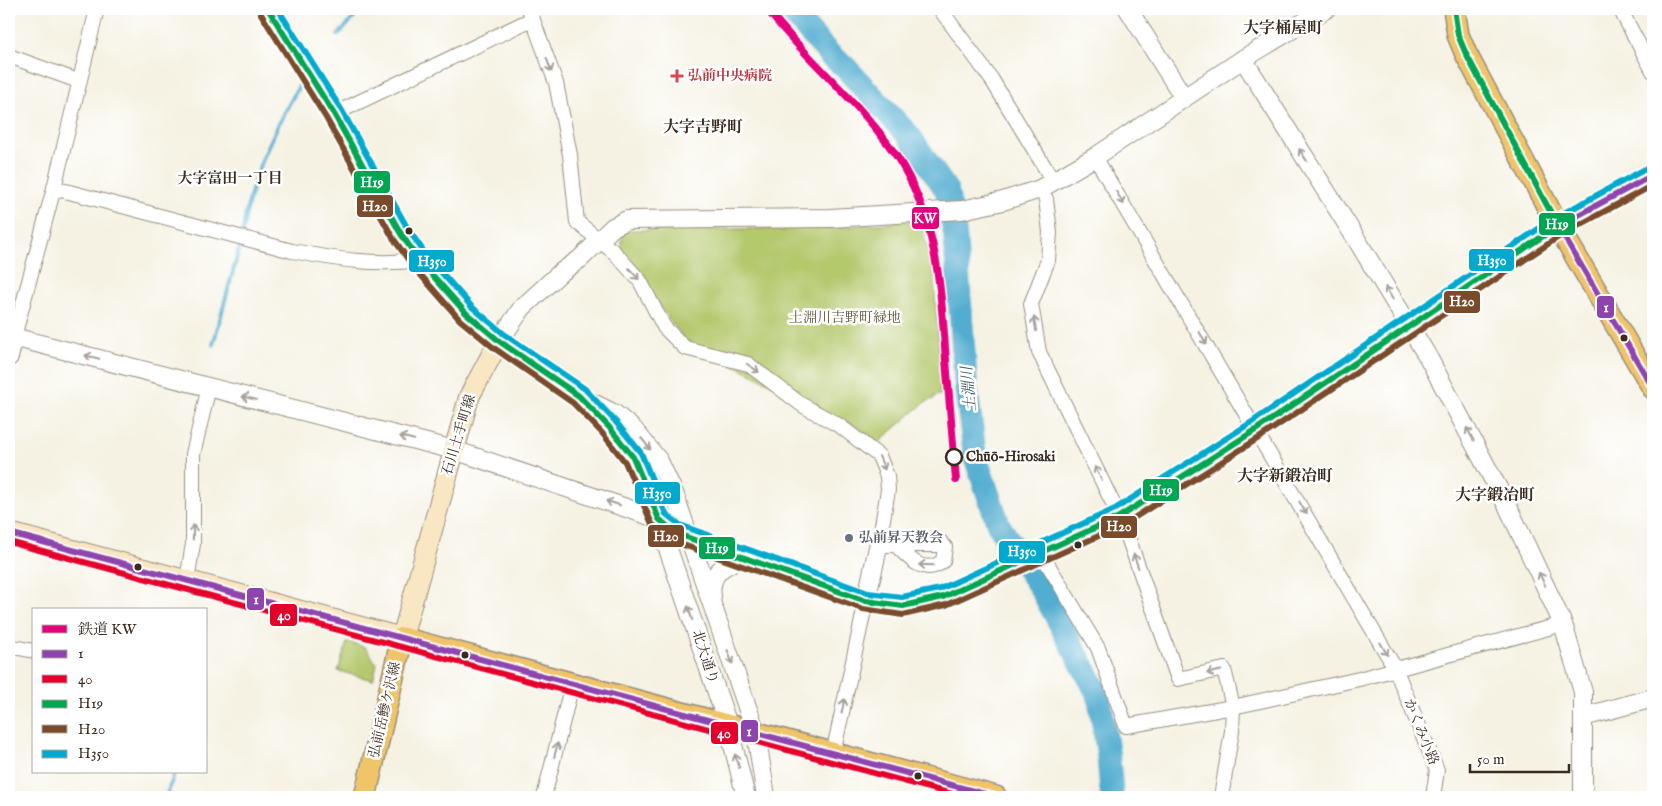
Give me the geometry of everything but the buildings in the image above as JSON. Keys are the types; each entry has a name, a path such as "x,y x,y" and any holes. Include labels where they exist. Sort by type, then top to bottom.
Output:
{"main road":[{"path":"268,9 334,114 402,234 419,260 466,313 499,341"},
{"path":"1454,9 1458,35 1466,54 1558,226 1653,388"},
{"name":"石川土手町線","path":"402,638 469,397 499,341"},
{"path":"9,533 728,725 833,754 949,791 996,797"},
{"name":"弘前岳鰺ケ沢線","path":"365,797 402,638"}],"street":[{"path":"9,357 11,336 54,188 78,81 97,9"},
{"path":"940,9 992,80 1047,185 1046,199 1050,232 1048,260 1031,304 1039,352 1119,517 1178,679 1224,670 1233,707 1232,730 1221,797"},
{"path":"1128,9 1184,98"},
{"path":"579,396 499,341 522,308 599,241 612,227 627,220 830,218 957,210 1003,201 1047,185 1095,156 1243,59 1326,9"},
{"path":"1620,9 1653,71"},
{"path":"334,114 530,14 556,83 570,155 577,222 615,253 640,280 664,327 685,348 748,364 802,405 840,426 879,456 887,476 886,543 866,601 833,754"},
{"path":"9,56 78,81"},
{"path":"1243,59 1409,325 1480,452 1563,624 1583,692 1583,797"},
{"name":"かくみ小路","path":"1095,156 1257,429 1395,668 1438,770 1433,797"},
{"path":"11,336 454,450 659,519 675,533 866,601 885,606 903,606 924,602 967,587 1119,517 1257,429 1558,226 1653,175"},
{"path":"54,188 302,253 368,263 419,260"},
{"path":"187,580 192,544 193,454 208,387"},
{"name":"北大通り","path":"579,396 622,442 632,457 659,519 728,725 746,797"},
{"name":"北大通り","path":"579,396 615,414 634,430 659,461 689,537 756,733 766,797"},
{"path":"886,543 939,543"},
{"path":"1039,554 1098,648 1126,726 1233,707 1359,679 1563,624"},
{"path":"715,611 711,592 715,574 723,566 746,557"},
{"path":"9,646 32,651"},
{"path":"544,797 572,684"},
{"path":"1583,717 1653,698"}],"green space":[{"name":"土淵川吉野町緑地","path":"920,220 933,269 941,377 940,395 934,396 934,399 925,402 877,444 870,435 853,425 685,340 622,252 622,236 626,230 831,228"},
{"path":"347,642 365,647 377,664 373,680 338,671"}],"waterway":[{"path":"338,35 362,9"},
{"name":"土淵川","path":"789,9 831,56 843,65 910,137 947,191 955,234 966,386 975,456 999,526 1042,590 1099,696 1108,753 1112,797"},
{"path":"242,235 250,195 263,157 299,86"},
{"path":"213,345 241,242"},
{"path":"166,797 174,774"}],"rail line":[{"name":"KW","path":"767,9 781,27 874,126 903,167 916,191 925,216 937,267 956,480"}],"transit line":[{"name":"H19","path":"268,9 334,114 401,234 419,260 466,313 499,341 579,396 609,427 633,457 659,519 675,533 866,601 903,606 943,597 1119,517 1257,429 1558,226 1466,54 1458,35 1454,9"},
{"name":"H350","path":"278,9 341,109 408,229 426,255 472,307 504,334 585,389 615,421 641,453 666,514 680,525 868,593 902,597 940,589 1115,509 1252,422 1553,219 1649,167"},
{"name":"H20","path":"261,14 326,118 393,238 412,265 460,320 494,348 573,403 602,433 625,462 652,524 672,541 863,609 903,615 946,605 1123,525 1262,436 1563,234 1653,185"},
{"name":"1","path":"1558,226 1653,175"},
{"name":"1","path":"1558,226 1653,388"},
{"name":"1","path":"9,533 996,797"},
{"name":"40","path":"9,542 963,797"}],"place":[{"name":"弘前中央病院","path":"677,76"},
{"name":"Chūō-Hirosaki","path":"954,457"},
{"name":"弘前昇天教会","path":"849,538"}],"district":[{"name":"大字桶屋町","path":"1283,29"},
{"name":"大字吉野町","path":"703,128"},
{"name":"大字富田一丁目","path":"230,178"},
{"name":"大字新鍛冶町","path":"1285,477"},
{"name":"大字鍛冶町","path":"1495,496"}]}
